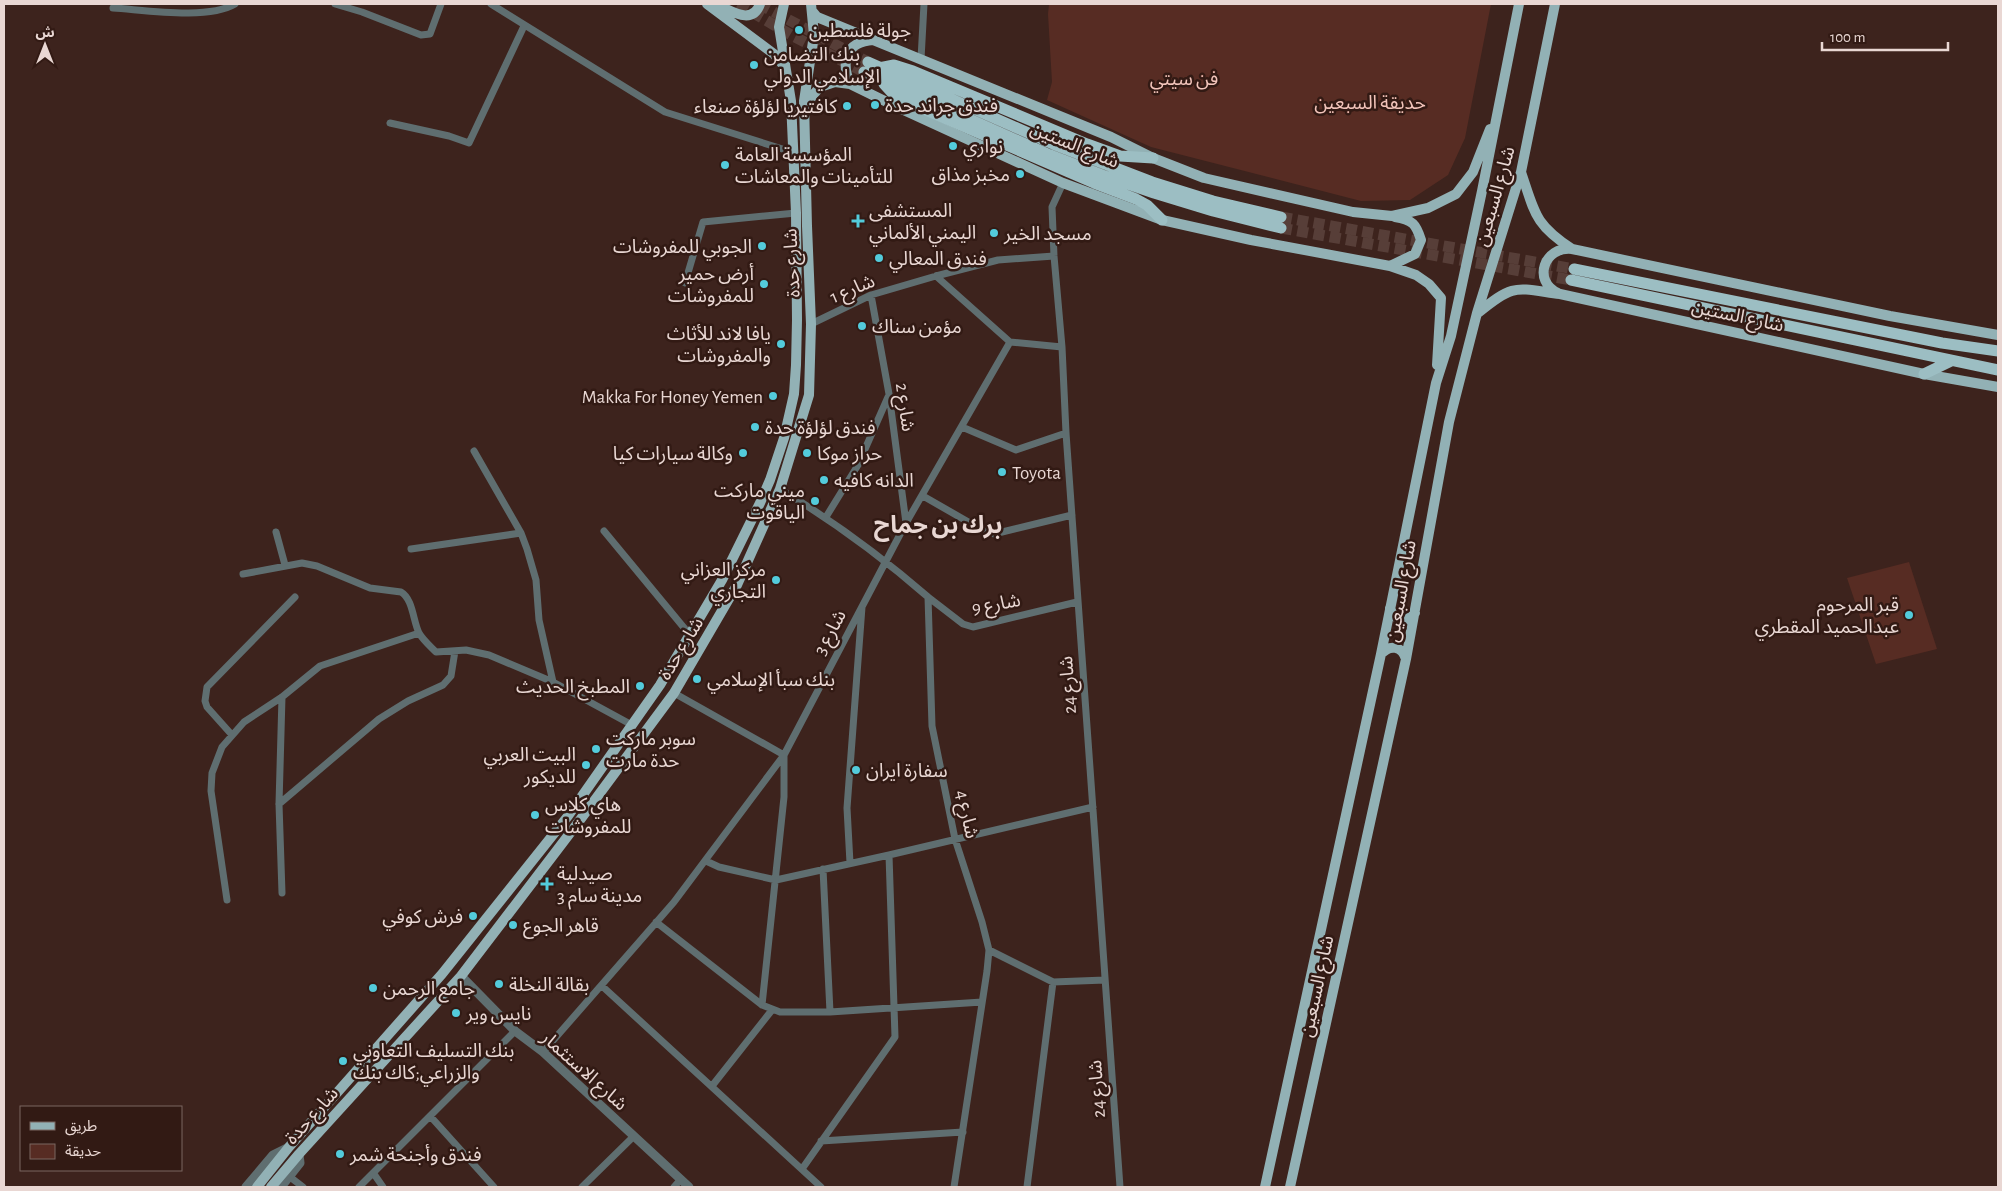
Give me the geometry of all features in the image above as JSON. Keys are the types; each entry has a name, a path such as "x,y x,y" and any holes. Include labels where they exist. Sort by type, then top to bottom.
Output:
{"highway":[{"path":"1153,158 1120,156 913,71 894,65 879,73 895,96 1094,183 1136,199 1147,205 1162,220"},
{"name":"شارع الستين","path":"866,67 1053,144 1152,182 1281,222"},
{"name":"شارع الستين","path":"1998,351 1932,342 1573,274 1951,361 1998,370"},
{"path":"1924,374 1951,361"}],"main road":[{"path":"707,4 774,54 786,68"},
{"path":"715,4 746,16 757,10 760,4"},
{"name":"شارع حدة","path":"257,1187 289,1147 442,974 568,816 660,685 722,580 770,480 784,438 794,394 796,365 796,213 791,100 778,27 784,4"},
{"name":"شارع السبعين","path":"1265,1187 1381,654 1436,383 1450,336 1500,105 1519,4"},
{"name":"شارع السبعين","path":"1291,1186 1406,659 1449,422 1477,313 1521,172 1555,4"},
{"path":"812,7 817,17 1110,137 1153,158 1204,178 1353,212 1407,219 1417,226 1421,240 1415,254 1390,266"},
{"name":"شارع حدة","path":"271,1187 460,976 580,820 674,693 737,585 780,489 809,395 811,324 806,226 805,111 806,80 814,35 812,7"},
{"path":"850,84 844,64 848,53 855,45 865,40 874,40"},
{"path":"805,111 812,96 820,87 835,82 850,84 1063,183 1162,220 1251,240 1390,266 1416,276 1429,284 1441,298 1436,383"},
{"path":"1392,216 1428,208 1456,194 1473,172 1500,105"},
{"name":"شارع الستين","path":"1521,172 1538,220 1552,236 1572,249 1890,316 1998,335"},
{"path":"1560,294 1554,292 1546,283 1545,266 1555,252 1566,248 1572,249"},
{"name":"شارع الستين","path":"1477,313 1500,295 1511,290 1522,289 1560,294 1924,374 1998,387"},
{"path":"796,365 810,363"},
{"path":"1390,608 1394,616 1401,620 1409,619 1415,613"},
{"path":"1381,654 1387,648 1395,647 1402,651 1406,659"}],"street":[{"path":"113,8 198,13 230,7 236,4"},
{"path":"335,4 362,12 421,35 430,34 441,4"},
{"path":"491,4 665,112 792,152"},
{"path":"921,59 924,4"},
{"path":"390,123 449,136 469,143 524,26"},
{"name":"شارع 24","path":"1063,183 1052,207 1054,256 1120,1187"},
{"path":"685,283 703,222 796,213"},
{"name":"شارع 1","path":"811,324 871,296 936,276 998,260 1054,256"},
{"path":"936,276 1010,342 1062,348"},
{"name":"شارع 2","path":"871,296 889,394 906,523"},
{"name":"شارع 3","path":"543,1052 674,902 784,755 906,523 1010,342"},
{"path":"826,517 858,465 889,394"},
{"path":"962,427 1016,450 1066,433"},
{"path":"474,451 522,533 536,580 539,620 553,682"},
{"path":"780,489 826,517 886,561 928,598"},
{"path":"923,496 984,531 994,534 1072,515"},
{"path":"604,531 690,635"},
{"path":"276,532 285,565"},
{"path":"411,549 522,533"},
{"path":"243,574 302,563 318,566 370,588 401,592 405,594 419,633 436,652 466,650 489,654 553,682 632,725"},
{"path":"232,735 207,707 205,701 207,687 295,597"},
{"name":"شارع 9","path":"928,598 964,624 973,627 1078,602"},
{"name":"شارع 4","path":"928,598 932,726 956,839 982,922 988,950 954,1187"},
{"path":"850,863 848,808 862,604"},
{"path":"227,900 210,791 212,773 222,747 244,722 282,697 320,666 419,633"},
{"path":"279,804 380,719 408,701 443,685 451,676 455,651"},
{"path":"674,693 784,755 784,797 762,1005"},
{"path":"282,697 279,804 282,893"},
{"path":"706,861 719,867 776,880 1093,807"},
{"path":"802,1169 894,1036 895,1008 889,855"},
{"path":"823,869 830,1012"},
{"path":"656,922 762,1005 780,1012 830,1012 982,1002"},
{"path":"988,950 1053,982 1105,980"},
{"name":"شارع الاستثمار","path":"460,976 515,1031 543,1052 689,1187"},
{"path":"1027,1187 1053,982"},
{"path":"602,986 821,1187"},
{"path":"712,1086 772,1010"},
{"path":"359,1187 515,1031"},
{"path":"431,1117 494,1187"},
{"path":"822,1141 963,1132"},
{"path":"582,1187 634,1136"},
{"path":"246,1187 273,1155 289,1147"},
{"path":"281,1187 300,1163 299,1154"},
{"path":"374,1174 383,1187"},
{"path":"290,1177 303,1187"},
{"path":"674,1187 681,1180"}],"green space":[{"path":"1049,4 1491,4 1465,138 1448,175 1410,200 1361,201 1151,147 1047,100 1052,82"},
{"path":"1909,562 1937,649 1876,664 1847,578"}],"tunnel":[{"path":"738,4 793,36 864,72"},
{"path":"759,4 868,62"},
{"path":"1281,217 1574,269"},
{"path":"1281,228 1571,280"}],"place":[{"name":"جولة فلسطين","path":"799,30"},
{"name":"بنك التضامن الإسلامي الدولي","path":"754,65"},
{"name":"فندق جراند حدة","path":"875,105"},
{"name":"كافتيريا لؤلؤة صنعاء","path":"847,106"},
{"name":"نواري","path":"953,146"},
{"name":"المؤسسة العامة للتأمينات والمعاشات","path":"725,165"},
{"name":"مخبز مذاق","path":"1020,174"},
{"name":"المستشفى اليمني الألماني","path":"858,221"},
{"name":"مسجد الخير","path":"994,233"},
{"name":"الجوبي للمفروشات","path":"762,246"},
{"name":"فندق المعالي","path":"879,258"},
{"name":"أرض حمير للمفروشات","path":"764,284"},
{"name":"مؤمن سناك","path":"862,326"},
{"name":"يافا لاند للأثاث والمفروشات","path":"781,344"},
{"name":"Makka For Honey Yemen","path":"773,396"},
{"name":"فندق لؤلؤة حدة","path":"755,427"},
{"name":"وكالة سيارات كيا","path":"743,453"},
{"name":"حراز موكا","path":"807,453"},
{"name":"Toyota","path":"1002,472"},
{"name":"الدانه كافيه","path":"824,480"},
{"name":"ميني ماركت الياقوت","path":"815,501"},
{"name":"مركز العزاني التجاري","path":"776,580"},
{"name":"قبر المرحوم عبدالحميد المقطري","path":"1909,615"},
{"name":"بنك سبأ الإسلامي","path":"697,679"},
{"name":"المطبخ الحديث","path":"640,686"},
{"name":"سوبر ماركت حدة مارت","path":"596,749"},
{"name":"البيت العربي للديكور","path":"586,765"},
{"name":"سفارة ايران","path":"856,770"},
{"name":"هاي كلاس للمفروشات","path":"535,815"},
{"name":"صيدلية مدينة سام 3","path":"547,884"},
{"name":"فرش كوفي","path":"473,916"},
{"name":"قاهر الجوع","path":"513,925"},
{"name":"بقالة النخلة","path":"499,984"},
{"name":"جامع الرحمن","path":"373,988"},
{"name":"نايس وير","path":"456,1013"},
{"name":"بنك التسليف التعاوني والزراعي;كاك بنك","path":"343,1061"},
{"name":"فندق وأجنحة شمر","path":"340,1154"}],"district":[{"name":"برك بن جماح","path":"938,525"}],"park label":[{"name":"فن سيتي","path":"1184,78"},
{"name":"حديقة السبعين","path":"1370,102"}]}
